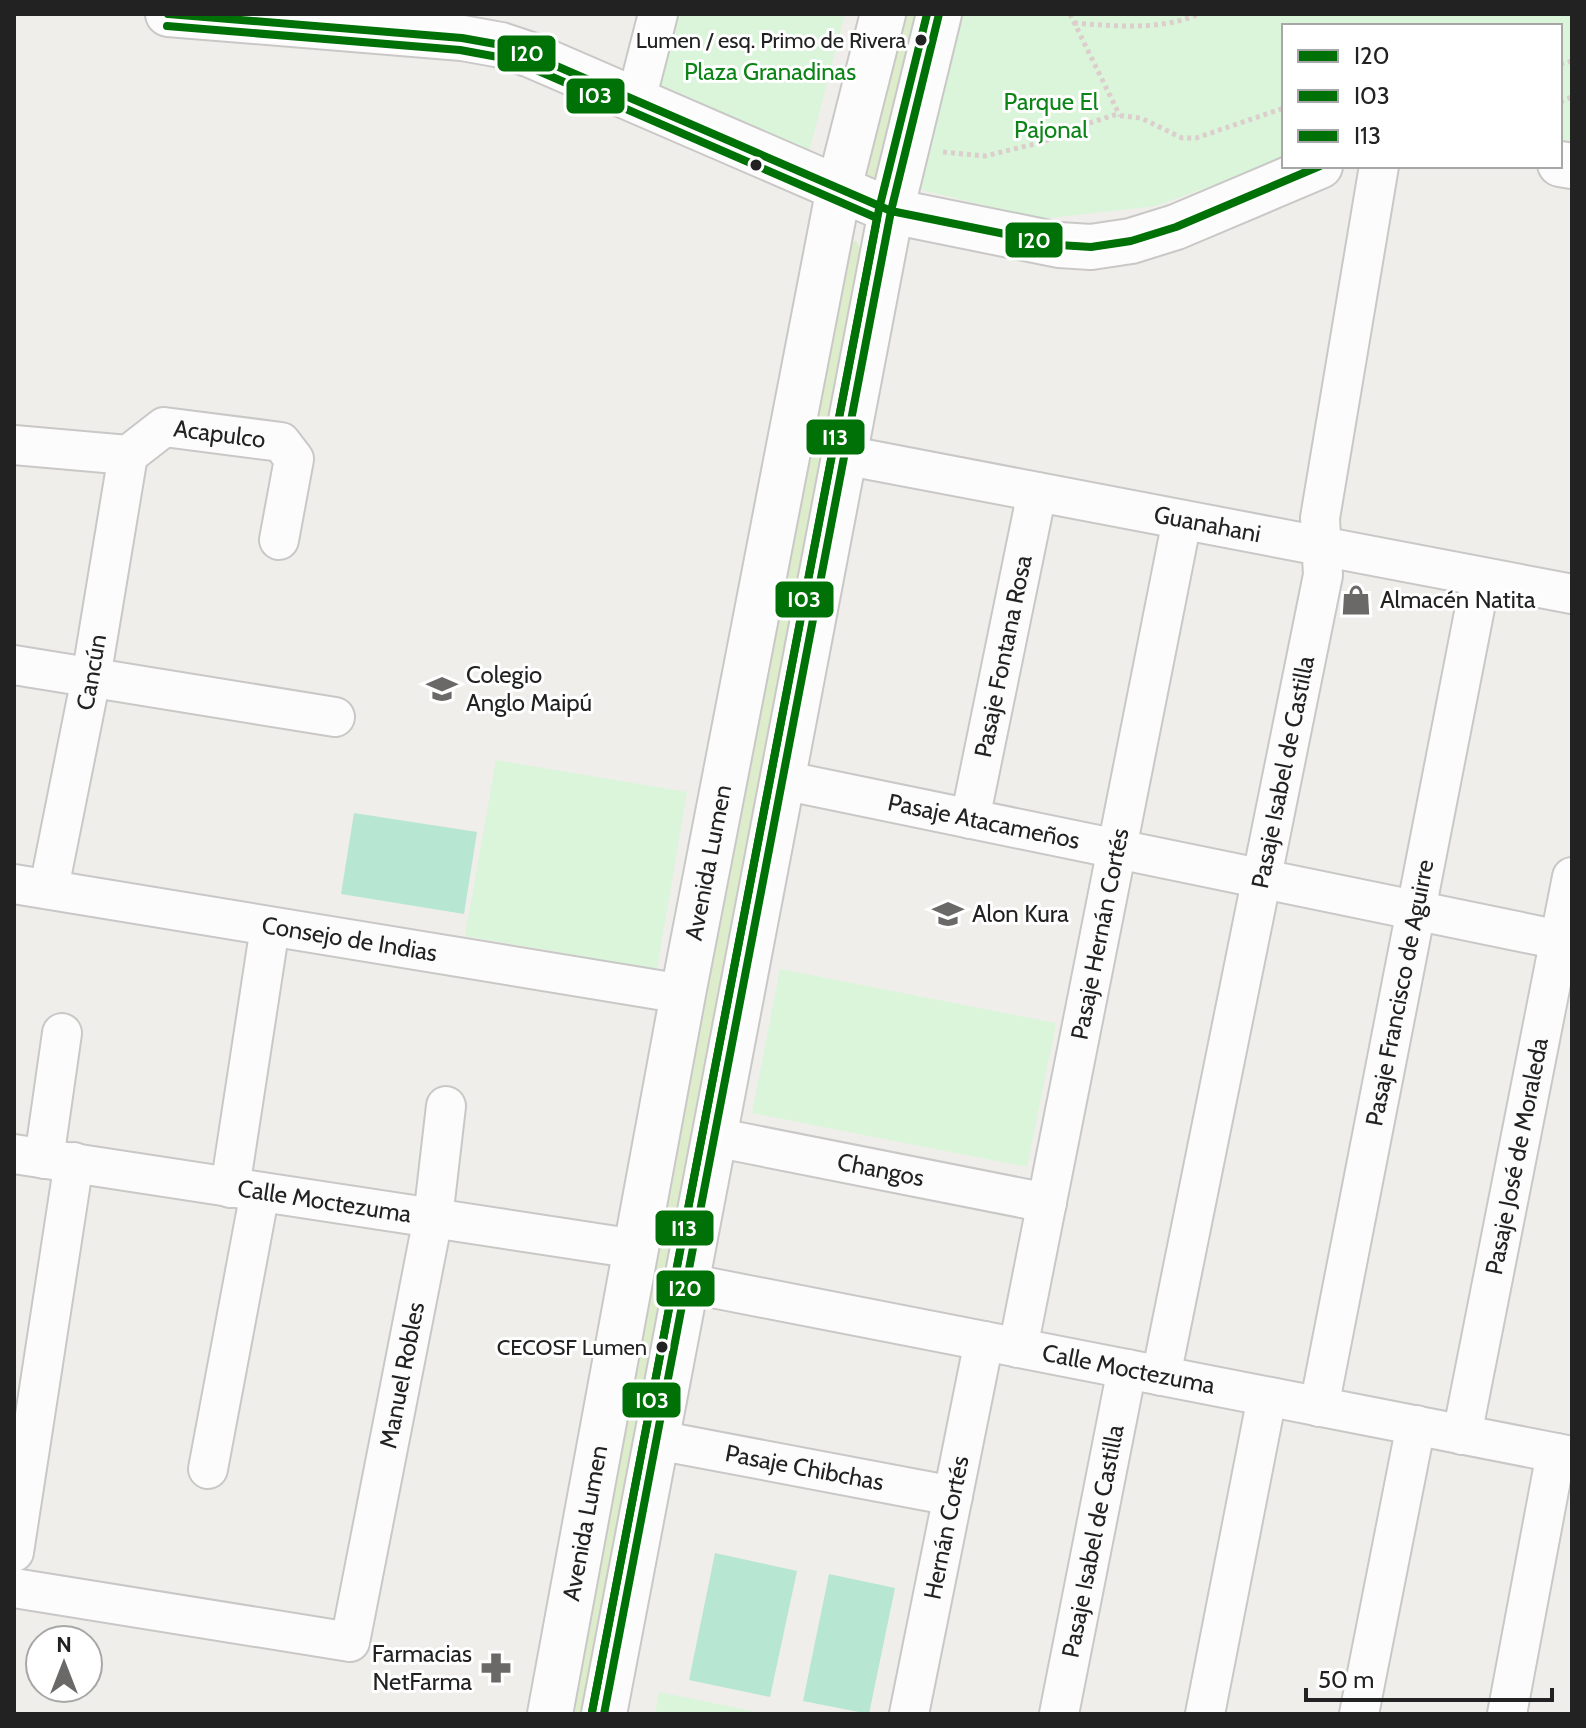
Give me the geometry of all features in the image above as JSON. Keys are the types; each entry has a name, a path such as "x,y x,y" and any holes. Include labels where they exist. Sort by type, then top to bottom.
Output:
{"street":[{"path":"168,14 465,26 501,45 531,55 891,211 1059,245 1091,247 1131,241 1176,227 1315,168"},
{"path":"636,100 658,14"},
{"name":"Avenida Lumen","path":"550,1714 683,994 839,188 883,14"},
{"path":"604,1714 891,211 939,14"},
{"name":"Pasaje Isabel de Castilla","path":"1059,1714 1261,879 1323,575 1320,518 1379,168"},
{"name":"Acapulco","path":"128,455 164,427 281,442 294,459 279,540"},
{"path":"14,445 128,455"},
{"name":"Cancún","path":"32,886 91,678 128,455"},
{"name":"Guanahani","path":"844,455 1572,594"},
{"name":"Pasaje Fontana Rosa","path":"970,819 1037,492"},
{"name":"Pasaje Hernán Cortés","path":"1001,1345 1047,1203 1182,520"},
{"name":"Pasaje Francisco de Aguirre","path":"1319,1407 1481,577"},
{"path":"14,665 335,717"},
{"name":"Pasaje Atacameños","path":"782,780 1560,940"},
{"name":"Pasaje José de Moraleda","path":"1462,1435 1561,993 1560,940 1572,877"},
{"name":"Consejo de Indias","path":"32,886 683,994"},
{"path":"208,1469 245,1190 270,927"},
{"path":"14,1552 44,1159 62,1033"},
{"name":"Manuel Robles","path":"14,1588 350,1642 433,1218 446,1106"},
{"name":"Changos","path":"714,1137 1047,1203"},
{"name":"Calle Moctezuma","path":"44,1159 636,1249"},
{"name":"Calle Moctezuma","path":"687,1283 1564,1455"},
{"name":"Hernán Cortés","path":"909,1714 953,1496 1001,1345"},
{"path":"1205,1714 1267,1397"},
{"path":"1359,1714 1416,1425"},
{"name":"Pasaje Chibchas","path":"657,1440 953,1496"},
{"path":"1507,1714 1564,1455"}],"path":[{"path":"1070,14 1120,116"},
{"path":"1074,23 1151,26 1199,14"},
{"path":"906,149 985,156 1043,142 1114,115 1141,118 1182,138 1196,138 1282,109"}],"green space":[{"name":"Plaza Granadinas","path":"672,14 845,14 809,152 654,85"},
{"path":"903,14 922,14 880,177 871,183 862,175"},
{"name":"Parque El Pajonal","path":"962,14 1572,14 1572,143 1562,142 1562,24 1282,24 1282,161 1156,206 1042,219 917,189"},
{"path":"856,240 867,263 590,1714 565,1714 844,249"},
{"path":"496,760 687,792 657,969 465,936"},
{"path":"354,813 477,832 464,914 341,894"},
{"path":"780,969 1056,1023 1027,1167 752,1113"},
{"path":"715,1553 797,1571 770,1697 689,1680"},
{"path":"829,1574 895,1588 869,1714 803,1701"},
{"path":"659,1692 767,1714 655,1714"}],"transit line":[{"name":"I20","path":"168,14 462,38 501,45 531,55 891,211 1059,245 1091,247 1131,241 1176,227 1315,168"},
{"name":"I13","path":"592,1712 879,209 927,14"},
{"name":"I20","path":"604,1714 891,211 939,14"},
{"name":"I03","path":"167,26 460,50 498,57 527,66 877,218 592,1712"}],"place":[{"name":"Lumen / esq. Primo de Rivera","path":"921,40"},
{"name":"Almacén Natita","path":"1356,600"},
{"name":"Colegio Anglo Maipú","path":"442,689"},
{"name":"Alon Kura","path":"948,914"},
{"name":"CECOSF Lumen","path":"662,1347"},
{"name":"Farmacias NetFarma","path":"496,1668"}]}
